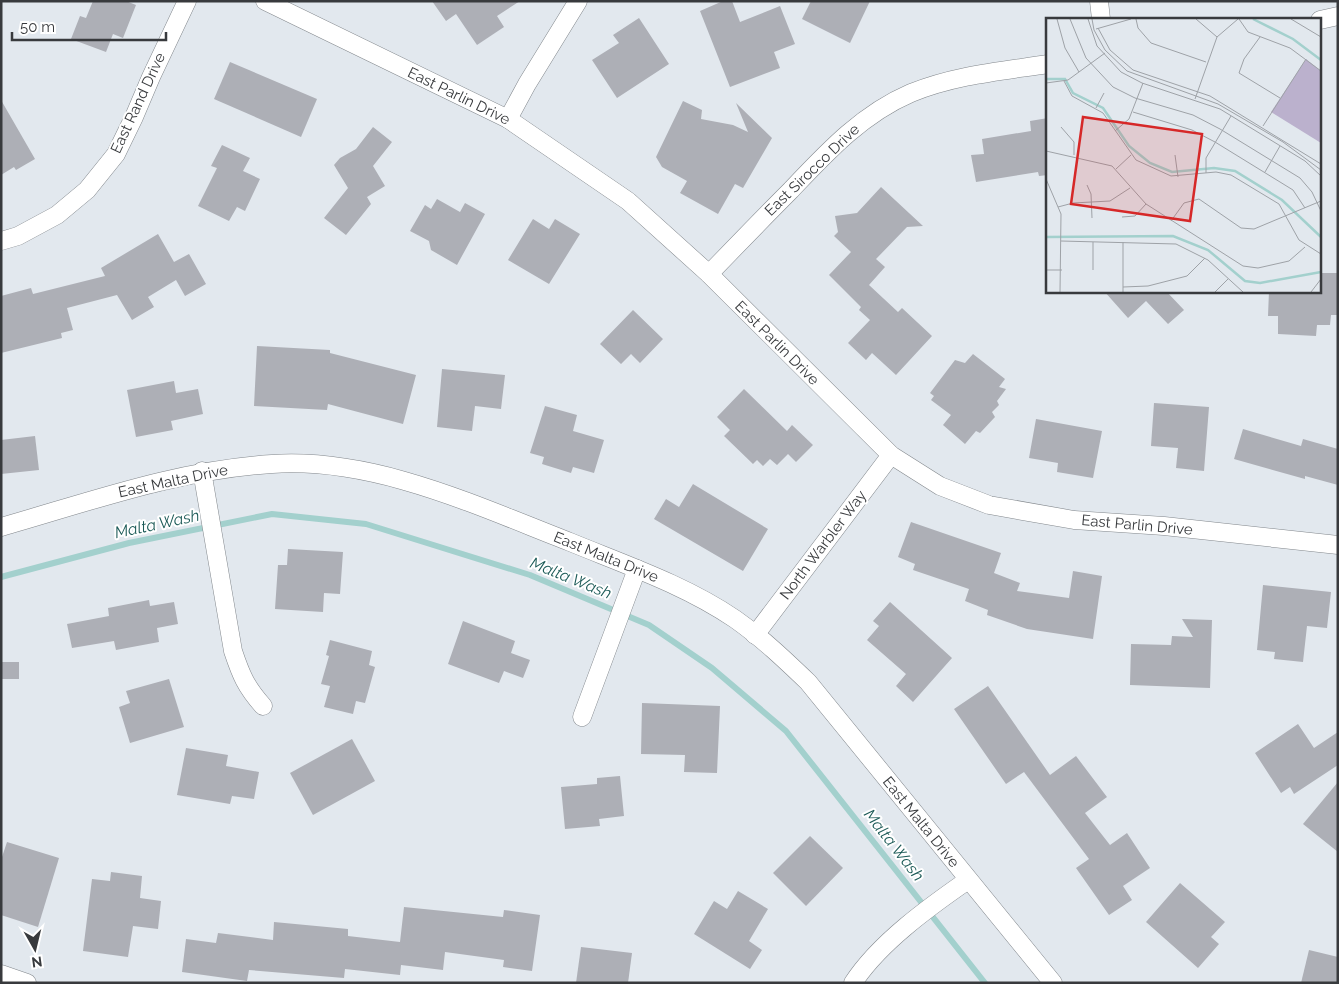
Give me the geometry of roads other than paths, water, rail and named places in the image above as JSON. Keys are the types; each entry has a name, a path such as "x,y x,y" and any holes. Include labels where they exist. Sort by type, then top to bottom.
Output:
{"street":[{"name":"East Rand Drive","path":"1,242 18,236 57,215 87,190 116,154 187,1"},
{"name":"East Parlin Drive","path":"265,1 508,119 628,201 709,274 891,456 940,486 989,504 1074,520 1164,526 1338,545"},
{"path":"508,119 527,84 578,1"},
{"path":"1099,1 1102,18"},
{"path":"1322,20 1338,16"},
{"name":"East Sirocco Drive","path":"709,274 829,150 854,127 881,110 910,94 946,81 1046,64"},
{"name":"North Warbler Way","path":"755,635 891,456"},
{"name":"East Malta Drive","path":"1,527 158,481 202,471 274,463 325,465 378,474 429,489 637,569 685,590 735,619 778,653 808,682 1053,983"},
{"path":"202,471 234,651 241,677 263,706"},
{"path":"582,717 637,569"},
{"path":"853,983 884,946 937,901 968,880"},
{"path":"1,974 27,983"}],"waterway":[{"name":"Malta Wash","path":"1,577 129,543 272,514 366,524 530,575 649,625 712,668 786,731 985,983"}]}
